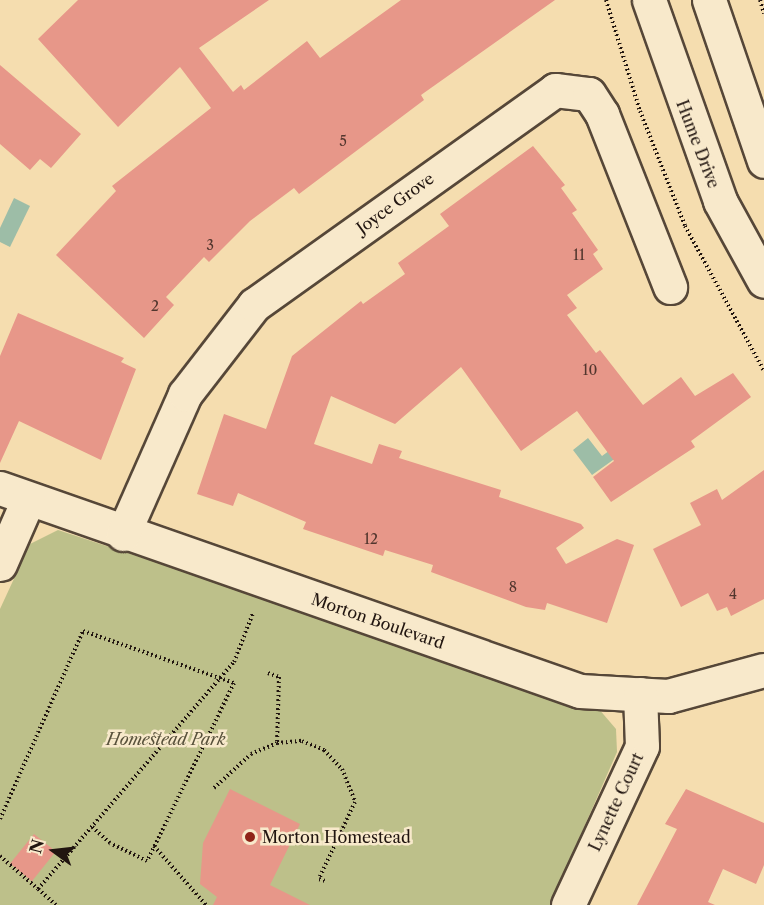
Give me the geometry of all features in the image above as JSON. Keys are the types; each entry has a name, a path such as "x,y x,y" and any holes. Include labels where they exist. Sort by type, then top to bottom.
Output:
{"street":[{"name":"Hume Drive","path":"649,0 720,201 764,281"},
{"path":"709,0 764,161"},
{"name":"Joyce Grove","path":"123,534 185,394 254,305 555,90 589,94 602,114 670,287"},
{"path":"0,564 14,494"},
{"name":"Morton Boulevard","path":"14,494 123,534 580,691 668,696 714,688 764,670"},
{"name":"Lynette Court","path":"568,905 642,746 640,694"}],"path":[{"path":"606,0 640,111 685,226 764,371"},
{"path":"760,0 764,13"},
{"path":"38,889 234,662 253,613"},
{"path":"0,819 83,631 221,676 234,683 147,861 110,843 92,827"},
{"path":"268,673 279,677 277,743"},
{"path":"214,788 251,754 277,743 302,741 324,750 342,769 355,802 319,879 325,880"},
{"path":"154,846 206,905"},
{"path":"0,856 56,905"}],"green space":[{"name":"Homestead Park","path":"58,530 598,708 616,729 617,752 550,905 0,905 0,609 30,544"}],"shaded area":[{"path":"14,198 30,206 10,247 0,242 0,228"},
{"path":"588,438 602,456 621,442 627,450 592,475 573,450"}],"building":[{"path":"78,0 269,0 199,48 233,92 241,85 244,90 307,41 320,58 401,0 555,0 421,95 424,100 299,194 294,188 250,221 209,262 204,257 166,297 174,305 144,338 56,255 116,191 112,186 211,108 180,67 118,127 38,39"},
{"path":"0,65 81,134 51,168 40,159 30,170 0,144"},
{"path":"533,146 565,185 561,188 577,210 572,213 598,250 593,254 603,269 567,295 577,308 567,315 596,353 600,350 643,405 681,377 695,396 733,373 751,397 691,441 695,447 611,502 593,477 614,461 577,411 521,451 461,367 395,424 331,396 314,444 372,464 379,444 402,451 399,458 501,490 499,497 581,524 584,528 556,548 566,564 617,539 634,545 607,623 547,603 545,610 526,607 431,572 433,565 385,550 383,556 303,529 306,522 238,493 233,506 197,494 224,414 266,429 292,356 361,301 363,304 405,274 398,263 449,226 440,214"},
{"path":"18,313 124,358 121,362 136,369 101,460 19,421 0,463 0,356"},
{"path":"764,470 764,599 731,616 727,607 717,611 708,593 681,607 653,549 701,525 690,503 717,489 722,500"},
{"name":"Morton Homestead","path":"230,789 300,824 270,885 310,905 213,905 217,897 200,884 203,843"},
{"path":"686,789 764,823 764,865 756,884 723,869 708,902 715,905 637,905 677,829 665,824"},
{"path":"34,834 56,852 32,881 10,864"}],"place":[{"name":"Morton Homestead","path":"250,837"}]}
